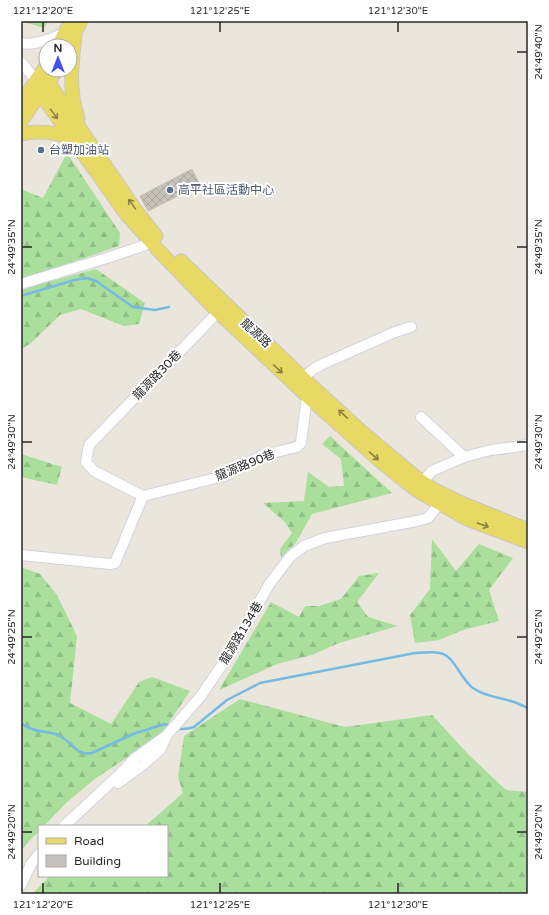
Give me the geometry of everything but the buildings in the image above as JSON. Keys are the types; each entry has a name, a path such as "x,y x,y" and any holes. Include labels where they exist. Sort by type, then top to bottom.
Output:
{"main road":[{"path":"81,21 70,34 71,83 77,134 126,214 151,243 299,381 361,431 419,486"},
{"path":"21,102 38,77"},
{"path":"21,122 51,78"},
{"path":"36,80 44,88 77,134 148,226 222,308"},
{"path":"21,134 38,131 77,134"},
{"path":"299,381 307,396 380,462 443,500 467,520 528,542"},
{"path":"443,500 472,508 528,530"}],"street":[{"path":"21,43 29,44 43,42 70,34"},
{"path":"21,62 36,80"},
{"path":"21,284 151,243"},
{"name":"龍源路30巷","path":"143,496 94,471 86,462 89,445 222,308"},
{"path":"299,381 315,368 325,363 395,332 411,327"},
{"name":"龍源路90巷","path":"143,496 224,476 263,456 297,447 301,443 307,396"},
{"path":"421,417 464,457"},
{"path":"419,486 432,471 464,457 491,450 528,445"},
{"path":"21,555 110,564 115,563 143,496"},
{"name":"龍源路134巷","path":"65,825 88,804 144,764 160,750 168,734 201,696 232,650 270,583 290,557 304,546 325,538 428,518 443,500"},
{"path":"21,885 31,864 38,855"}],"green space":[{"path":"21,21 48,21 44,28"},
{"path":"67,153 120,233 119,246 26,278 21,278 21,189 43,198"},
{"path":"96,269 145,303 139,324 124,326 81,309 60,315 31,343 21,349 21,288"},
{"path":"330,436 392,493 312,514 295,544 281,557 280,549 292,533 285,522 263,503 304,501 308,472 329,487 344,486 341,459 322,444"},
{"path":"21,454 62,467 57,485 21,477"},
{"path":"432,539 456,571 479,544 513,558 489,590 499,621 463,630 439,640 415,643 410,615 430,589"},
{"path":"21,567 40,574 57,595 77,636 70,703 111,724 139,682 152,677 190,691 160,736 96,778 66,803 45,825 38,825 38,832 26,844 21,852"},
{"path":"379,573 357,602 368,617 398,626 339,643 312,655 277,664 219,690 271,602 299,617 305,606 319,606 341,599 359,576"},
{"path":"240,699 345,727 432,715 469,755 506,790 528,792 528,894 32,894 49,877 168,877 168,825 146,825 183,793 178,777 184,736"}],"waterway":[{"path":"21,296 74,280 87,278 96,281 133,307 155,310 169,307"},
{"path":"176,728 185,729 194,727 227,700 260,683 415,653 428,652 437,652 449,658 469,684 478,691 528,708"},
{"path":"21,723 35,730 57,734 82,753 92,753 133,734 165,724 172,726"}],"place":[{"name":"台塑加油站","path":"41,150"},
{"name":"高平社區活動中心","path":"170,190"}]}
